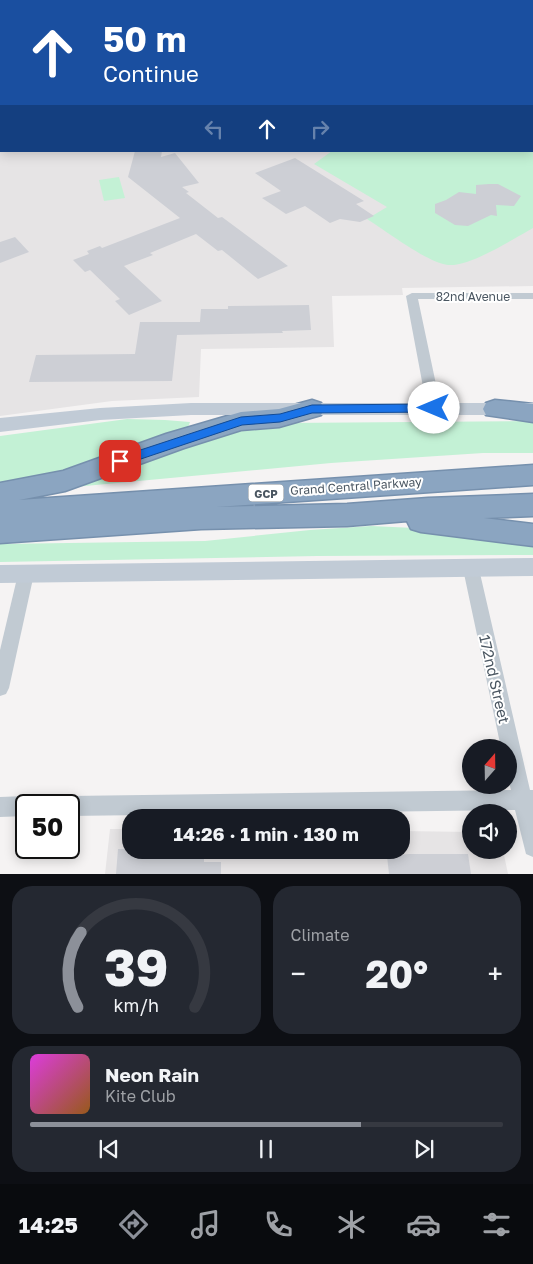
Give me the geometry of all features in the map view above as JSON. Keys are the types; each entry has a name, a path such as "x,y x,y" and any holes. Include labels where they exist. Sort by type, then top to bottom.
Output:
{"highway":[{"path":"0,494 65,481 176,441 241,421 280,418 312,409"},
{"path":"494,409 533,411"},
{"name":"Grand Central Parkway","path":"0,512 412,482 533,476"},
{"name":"Grand Central Parkway","path":"0,532 201,518 346,515 428,509 533,505"},
{"path":"346,515 428,522 533,535"}],"main road":[{"path":"0,425 100,414 191,409 494,409"},
{"path":"0,574 471,570 533,567"}],"street":[{"name":"82nd Avenue","path":"434,408 412,296 533,296"},
{"name":"172nd Street","path":"471,570 528,800 533,847"},
{"path":"0,688 26,574"},
{"path":"80,806 528,800"},
{"path":"0,807 15,806"}],"shaded area":[{"path":"0,152 533,152 533,286 402,288 403,295 332,296 334,347 201,349 199,397 112,401 0,416"},
{"path":"110,829 122,829 122,859 410,859 410,831 462,832 462,859 505,859 508,874 105,874"}],"green space":[{"path":"331,152 533,152 533,228 468,262 448,265 440,263 419,253 367,219 387,207 314,164"},
{"path":"119,177 125,198 104,201 99,180"},
{"path":"127,419 190,422 186,432 84,470 0,487 0,436"},
{"path":"533,421 533,453 483,453 331,463 53,489 241,426 285,423"},
{"path":"371,526 436,529 533,541 533,555 317,556 0,562 0,544 205,541 310,530"}],"building":[{"path":"135,152 162,152 161,157 175,153 199,183 182,187 189,192 186,193 218,218 222,217 288,266 258,279 222,250 218,251 196,234 150,253 153,255 124,266 162,301 129,315 115,301 120,299 90,270 85,272 73,260 89,254 87,251 100,246 102,248 180,218 128,177"},
{"path":"295,158 364,201 356,204 374,216 360,222 340,219 330,223 305,206 286,214 262,198 281,191 255,173"},
{"path":"498,184 521,196 514,206 496,205 497,216 491,215 468,226 455,225 435,213 435,204 459,192 476,194 476,185"},
{"path":"15,237 29,252 0,263 0,242"},
{"path":"309,305 311,330 282,331 283,333 177,335 172,381 29,382 36,355 135,354 140,322 200,322 201,309 228,309 228,306"},
{"path":"118,849 122,849 122,859 204,859 204,862 221,862 221,874 116,874"},
{"path":"410,854 462,854 462,859 469,859 471,874 389,874 387,859 410,859"}],"route":[{"path":"120,461 241,421 280,418 312,409 434,408"}]}
